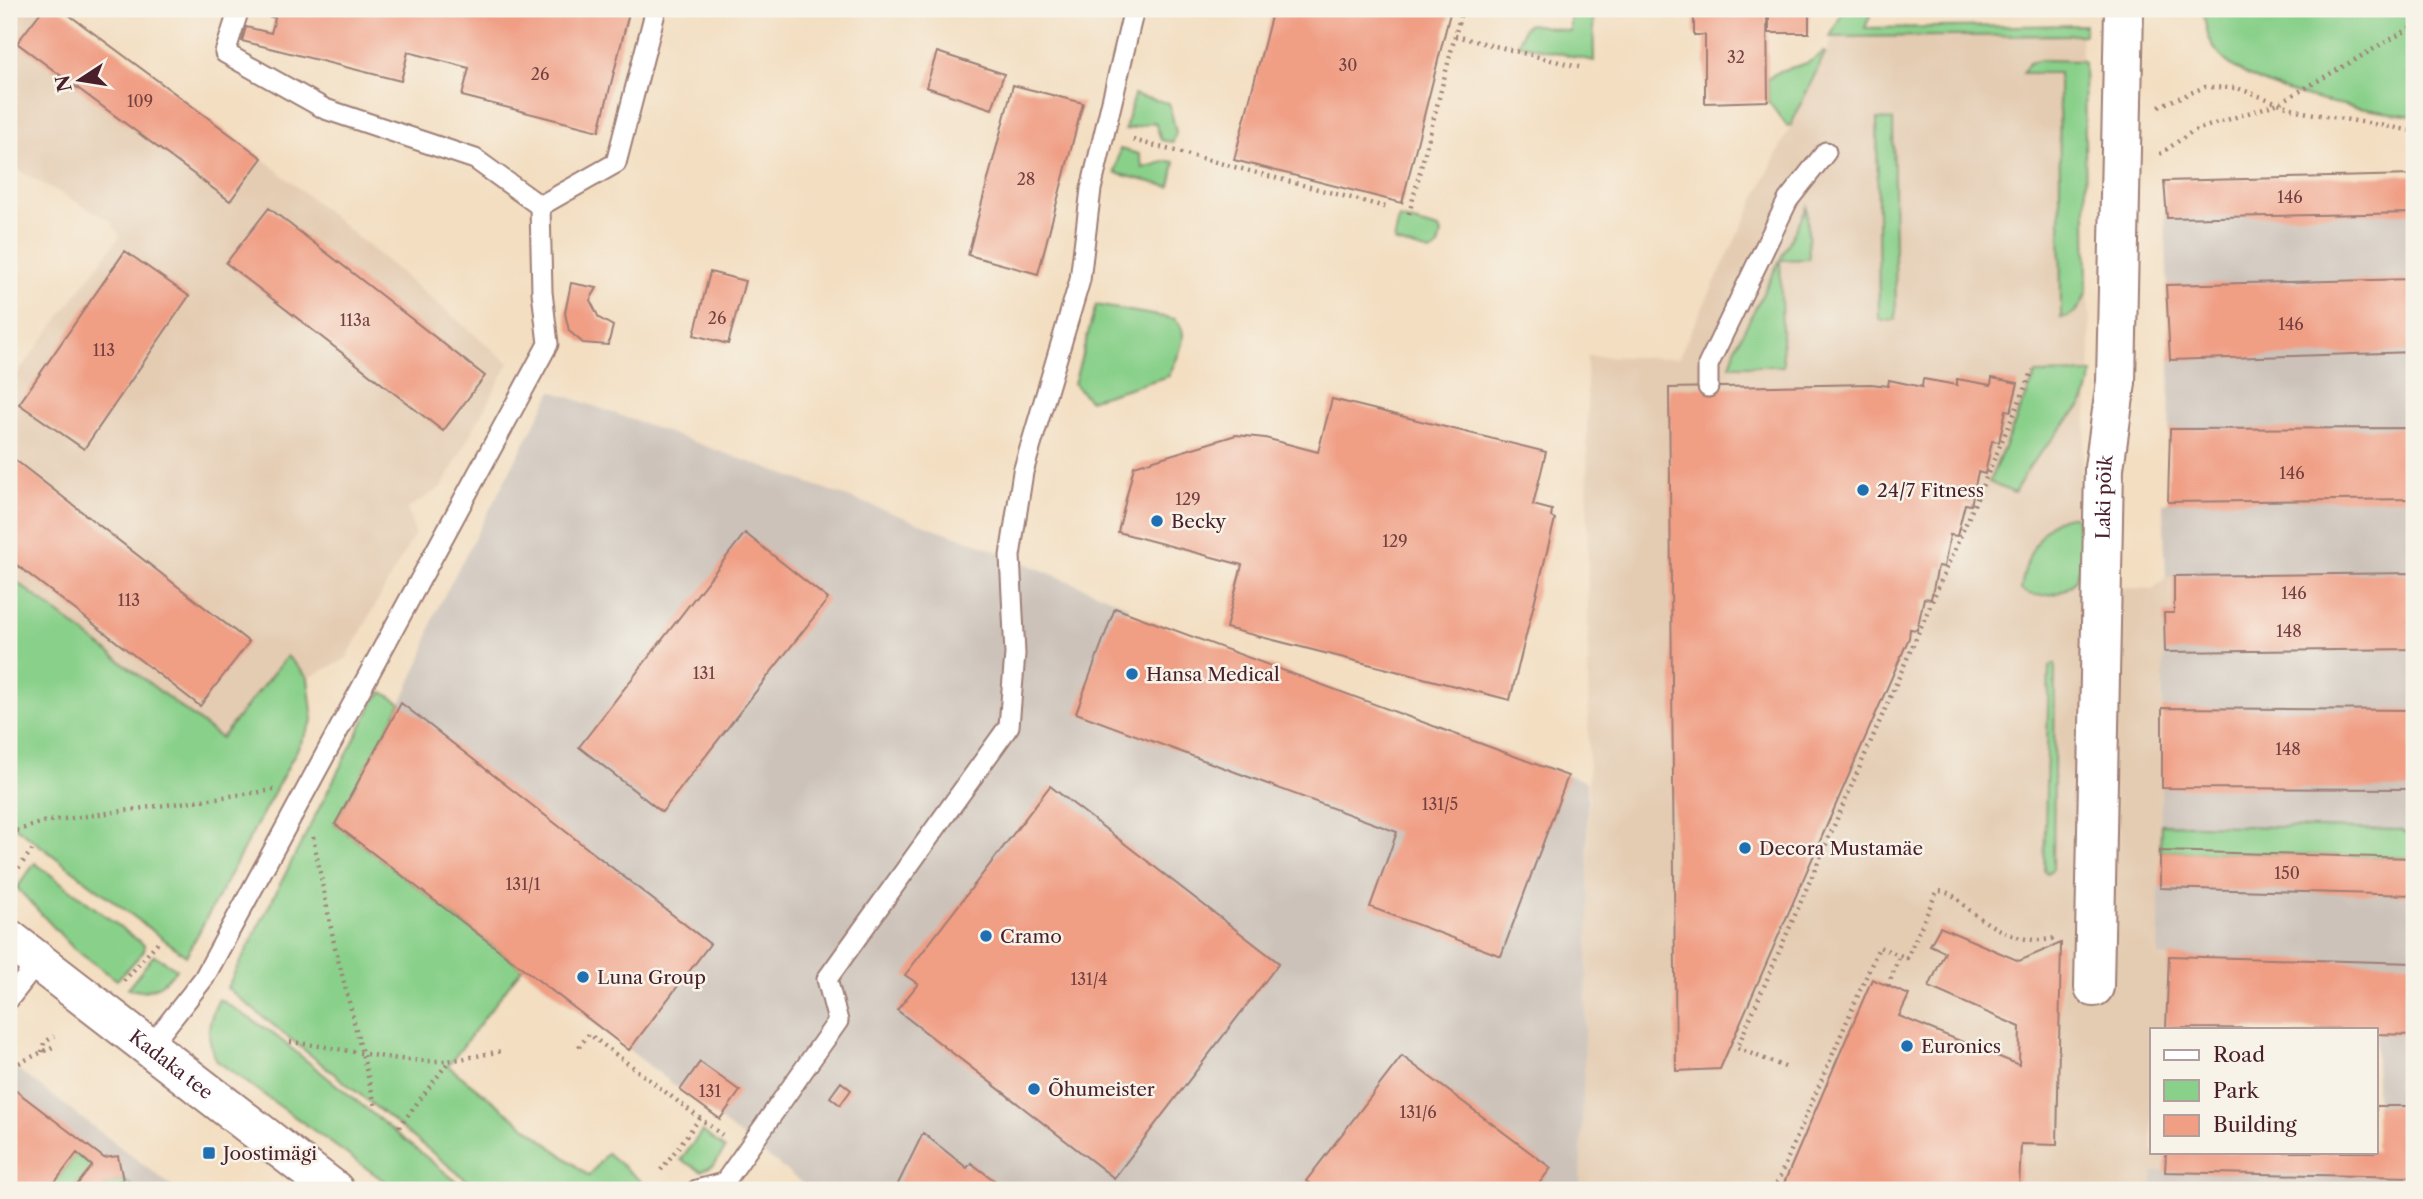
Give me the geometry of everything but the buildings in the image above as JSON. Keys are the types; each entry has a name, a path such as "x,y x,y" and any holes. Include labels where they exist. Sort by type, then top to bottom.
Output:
{"street":[{"name":"Laki põik","path":"2094,987 2104,468 2116,382 2124,9"},
{"name":"Kadaka tee","path":"23,951 334,1190"}],"lane":[{"path":"239,9 226,53 325,109 475,159 540,206"},
{"path":"540,206 617,163 656,9"},
{"path":"697,1190 724,1183 838,1021 827,979 1009,726 1015,654 1010,556 1023,472 1080,280 1091,189 1134,9"},
{"path":"1709,387 1708,365 1788,200 1826,152"},
{"path":"149,1048 204,978 548,344 542,292 540,206"},
{"path":"9,999 23,951"}],"path":[{"path":"1409,214 1462,9"},
{"path":"2153,162 2193,131 2278,103 2414,26"},
{"path":"1455,36 1579,68"},
{"path":"2155,107 2205,87 2237,88 2303,112 2414,131"},
{"path":"1105,132 1389,208"},
{"path":"1785,1067 1737,1048 2033,370"},
{"path":"10,834 43,822 307,791 362,1055 376,1108"},
{"path":"9,870 14,874 32,850"},
{"path":"1774,1190 1879,947 1907,958 1937,891 1946,891 1956,896 1971,911 2015,937 2035,941 2062,936 2068,939"},
{"path":"120,986 158,943"},
{"path":"1888,986 1900,955"},
{"path":"579,1047 589,1034 745,1153"},
{"path":"41,1053 44,1043 54,1036"},
{"path":"290,1042 339,1047 362,1055 401,1059 451,1059 503,1051"},
{"path":"19,1063 57,1045"},
{"path":"399,1127 451,1059"},
{"path":"661,1170 700,1118"}],"shaded area":[{"path":"9,9 61,9 262,158 509,363 442,487 407,509 415,533 346,659 308,678 313,720 280,784 9,576 9,385 120,236 111,221 9,165"},
{"path":"2081,27 2091,373 2070,585 2153,589 2166,577 2174,576 2174,613 2164,613 2162,708 2158,955 2169,956 2166,1028 2150,1028 2150,1154 2166,1154 2165,1172 2153,1173 2153,1190 1580,1190 1589,917 1587,356 1678,358 1838,28"},
{"path":"2414,175 2412,1190 2153,1190 2153,1172 2165,1171 2166,1154 2378,1154 2378,1028 2166,1028 2169,957 2158,956 2164,613 2174,612 2174,577 2166,577 2163,503 2168,502 2170,360 2164,181"},
{"path":"552,391 984,546 1129,606 1127,613 1587,782 1589,917 1580,1190 811,1190 335,824 401,703 422,657 435,613"},
{"path":"9,1063 177,1190 9,1190"}],"green space":[{"path":"1570,9 1593,9 1594,61 1518,44 1525,26 1530,24 1570,31"},
{"path":"1844,9 1873,9 1865,28 2085,25 2084,35 1830,37"},
{"path":"2414,9 2414,116 2302,96 2245,74 2224,59 2211,42 2203,10"},
{"path":"1825,53 1791,125 1787,126 1768,101 1768,79 1781,71 1807,63"},
{"path":"2042,60 2084,61 2087,289 2079,308 2061,318 2059,73 2023,73 2029,63"},
{"path":"1134,95 1169,103 1176,132 1173,142 1161,140 1155,122 1125,130"},
{"path":"1877,119 1893,120 1896,320 1879,320"},
{"path":"1120,149 1139,154 1143,168 1167,161 1175,162 1170,187 1115,173"},
{"path":"1807,207 1809,259 1780,260 1783,366 1730,366 1736,346"},
{"path":"1399,218 1439,229 1441,234 1438,247 1430,252 1394,242"},
{"path":"1096,305 1175,319 1183,332 1183,339 1169,376 1089,400 1074,384"},
{"path":"2093,373 2085,401 2031,464 2014,493 1989,482 2036,374"},
{"path":"2074,516 2082,537 2076,579 2065,589 2050,595 2035,595 2021,590 2036,542 2052,523"},
{"path":"9,576 221,738 287,656 308,678 313,720 186,956 9,822"},
{"path":"2055,664 2053,869 2047,873 2044,870 2049,666"},
{"path":"383,692 401,703 335,824 522,968 448,1066 589,1176 607,1153 643,1183 637,1190 479,1190 227,988 374,701"},
{"path":"2161,824 2400,830 2414,838 2414,858 2160,851"},
{"path":"35,863 144,945 144,951 117,980 74,949 17,888"},
{"path":"154,955 177,969 155,988 143,991 128,988"},
{"path":"219,999 271,1032 467,1190 397,1190 217,1061 209,1030"},
{"path":"702,1131 725,1149 714,1165 701,1171 681,1160"},
{"path":"77,1153 92,1166 73,1190 49,1190"},
{"path":"123,1180 139,1190 103,1190 106,1185"}],"place":[{"name":"24/7 Fitness","path":"1863,490"},
{"name":"Becky","path":"1157,521"},
{"name":"Hansa Medical","path":"1132,674"},
{"name":"Decora Mustamäe","path":"1745,848"},
{"name":"Cramo","path":"986,936"},
{"name":"Luna Group","path":"583,977"},
{"name":"Euronics","path":"1907,1046"},
{"name":"Õhumeister","path":"1034,1089"},
{"name":"Joostimägi","path":"209,1153"}]}
